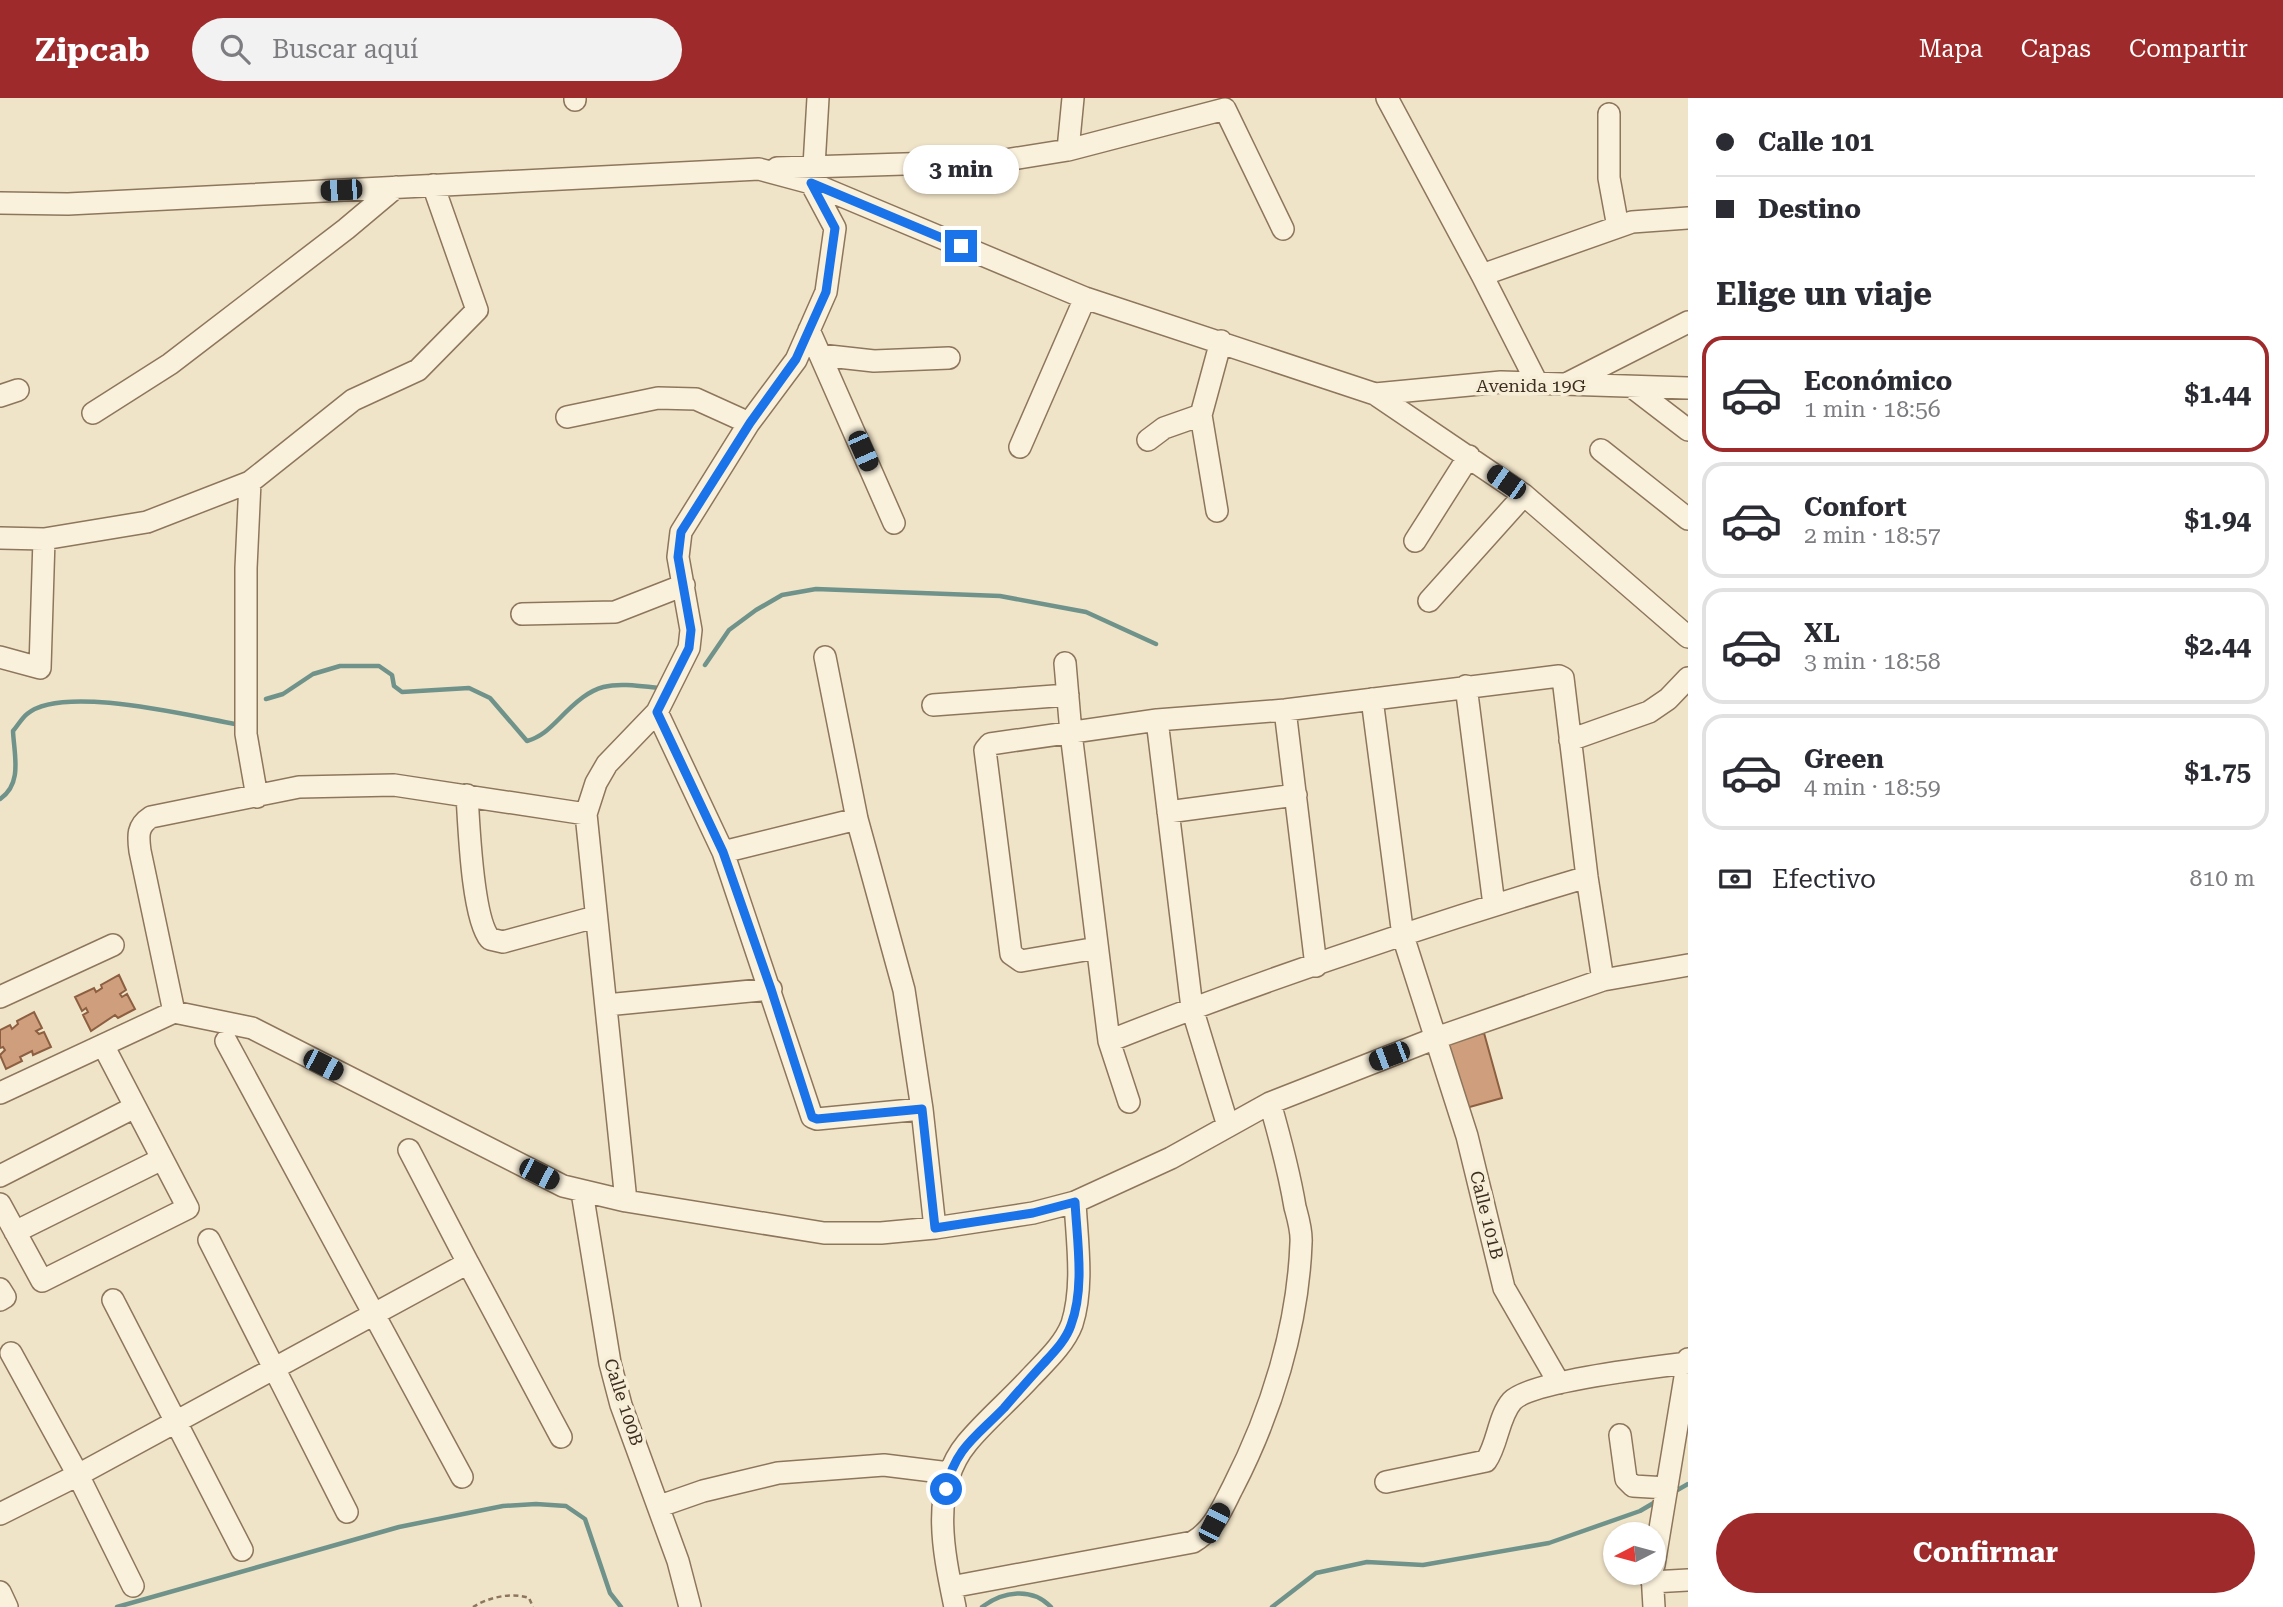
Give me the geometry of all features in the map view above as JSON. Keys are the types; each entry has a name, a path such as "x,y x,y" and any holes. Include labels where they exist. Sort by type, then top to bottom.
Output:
{"street":[{"path":"626,1201 586,814 596,783 607,764 657,712 689,648 691,630 678,557 681,532 750,423 796,359 826,292 835,228 813,175 818,98"},
{"path":"1068,150 1073,98"},
{"path":"1387,98 1537,383"},
{"path":"0,203 68,204 759,169 813,175 999,160 1068,150 1224,109 1283,229"},
{"path":"1609,114 1609,178 1618,227"},
{"path":"813,175 1085,298 1375,394 1524,495 1688,637"},
{"path":"0,538 44,539 147,522 250,482 353,400 418,370 477,310 433,185"},
{"path":"93,413 170,364 346,229 396,187"},
{"path":"1482,275 1632,222 1688,218"},
{"path":"1020,447 1085,298"},
{"path":"1566,384 1688,322"},
{"path":"809,330 894,523"},
{"path":"1217,512 1201,415 1221,341"},
{"path":"820,355 874,361 949,358"},
{"name":"Avenida 19G","path":"1375,394 1501,382 1688,388"},
{"path":"1632,387 1688,430"},
{"path":"567,417 658,397 695,399 750,423"},
{"path":"1148,440 1164,428 1201,415"},
{"path":"1601,450 1688,519"},
{"path":"1415,541 1469,456"},
{"path":"250,482 246,568 246,734 257,797"},
{"path":"1429,601 1524,495"},
{"path":"0,657 40,668 44,539"},
{"path":"522,614 615,612 684,585"},
{"path":"825,657 857,819 904,990 922,1109 935,1228"},
{"path":"1065,663 1071,733 1109,1041 1129,1102"},
{"path":"1097,948 1021,961 1012,954 985,750 990,744 1157,720 1285,710 1561,676 1603,980"},
{"path":"1570,740 1650,712 1668,699 1688,678"},
{"path":"1466,686 1494,905"},
{"path":"933,705 1068,695"},
{"name":"Calle 101B","path":"1372,699 1403,936 1467,1136 1504,1288 1559,1383"},
{"path":"1285,710 1316,966"},
{"path":"657,712 723,852 812,1117 817,1119 922,1109"},
{"path":"1157,720 1192,1008 1228,1126"},
{"path":"174,1012 140,851 139,831 142,823 150,817 299,787 394,785 586,814"},
{"path":"467,795 473,875 483,926 490,939 503,942 595,917"},
{"path":"1168,812 1296,795"},
{"path":"723,852 857,819"},
{"path":"1109,1041 1192,1008 1494,905 1587,877"},
{"path":"0,997 113,945"},
{"path":"0,1093 174,1012 252,1028 563,1186 582,1192 824,1233 881,1233 1033,1213 1075,1202 1171,1158 1270,1103 1436,1038 1603,980 1688,965"},
{"path":"606,1005 771,989"},
{"path":"226,1041 462,1477"},
{"path":"0,1204 42,1282 188,1208 103,1045"},
{"path":"1075,1202 1078,1282 1071,1325 1063,1342 1002,1409 968,1441 949,1473 942,1516 943,1544 953,1597 1193,1542 1205,1535 1214,1523 1252,1450 1271,1398 1294,1304 1302,1241 1287,1161 1270,1103"},
{"path":"0,1176 135,1107"},
{"path":"410,1150 561,1437"},
{"path":"15,1232 162,1159"},
{"name":"Calle 100B","path":"582,1192 610,1363 621,1405 660,1506 690,1607"},
{"path":"209,1240 347,1512"},
{"path":"0,1514 79,1475 468,1263"},
{"path":"0,1289 5,1297 0,1300"},
{"path":"113,1300 242,1550"},
{"path":"11,1353 79,1475 133,1586"},
{"path":"1386,1482 1488,1459 1513,1400 1559,1383 1687,1361 1661,1522"},
{"path":"1620,1435 1626,1479 1633,1486 1665,1498"},
{"path":"660,1506 703,1490 778,1473 884,1465 949,1473"},
{"path":"1666,1576 1688,1580"},
{"path":"1653,1586 1654,1607"},
{"path":"0,1592 8,1607"}],"path":[{"path":"474,1607 494,1599 521,1595 529,1598 533,1607"}],"building":[{"path":"119,975 126,990 120,994 122,997 127,994 135,1009 118,1018 115,1015 91,1031 83,1015 88,1012 86,1008 82,1011 75,997 94,988 96,992 102,988 101,985"},
{"path":"34,1012 42,1028 36,1031 39,1034 44,1032 51,1047 33,1055 32,1051 20,1057 22,1061 6,1069 0,1055 5,1050 0,1048 0,1030 10,1025 12,1029 18,1024 17,1021"},
{"path":"1484,1033 1502,1098 1466,1108 1448,1043"}],"waterway":[{"path":"705,665 729,630 756,610 782,595 816,589 1000,596 1086,612 1156,644"},
{"path":"266,699 283,694 313,674 340,666 379,666 392,675 394,686 402,692 469,688 490,698 527,741 544,732 593,691 614,685 659,688"},
{"path":"0,799 12,785 16,768 13,731 27,714 44,705 68,702 127,705 235,724"},
{"path":"1674,1492 1688,1484"},
{"path":"1272,1607 1316,1573 1367,1562 1423,1565 1549,1543 1640,1511 1657,1501"},
{"path":"117,1607 399,1527 503,1506 536,1504 566,1506 585,1519 610,1593 621,1607"},
{"path":"982,1607 999,1597 1017,1594 1035,1596 1051,1607"}],"route":[{"path":"946,1489 949,1473 968,1441 1002,1409 1063,1342 1071,1325 1078,1282 1075,1202 1033,1213 935,1228 922,1109 817,1119 812,1117 723,852 657,712 689,648 691,630 678,557 681,532 750,423 796,359 826,292 835,228 811,183 961,246"}]}
